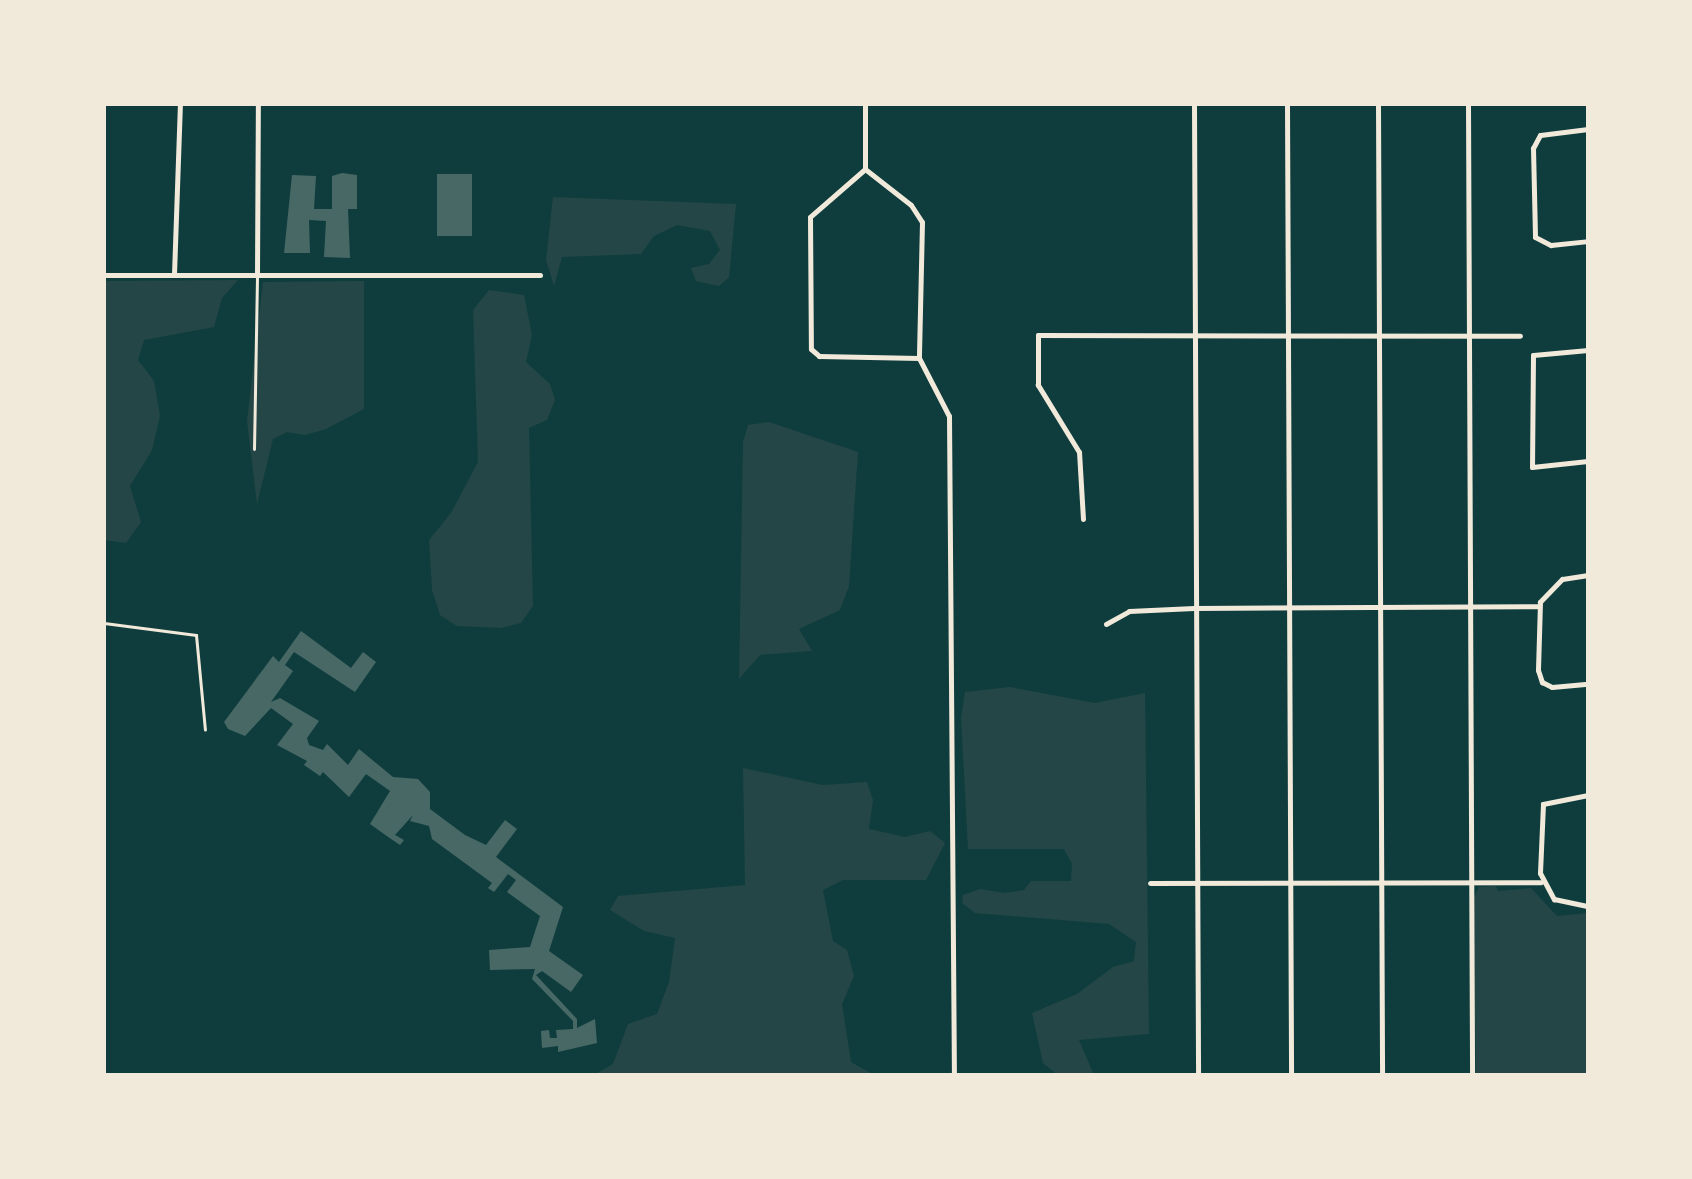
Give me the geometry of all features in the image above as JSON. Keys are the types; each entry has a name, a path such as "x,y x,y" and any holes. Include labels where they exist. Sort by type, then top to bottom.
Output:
{"street":[{"path":"174,274 180,104"},
{"path":"257,274 258,104"},
{"path":"865,104 865,169 810,217 811,349 819,356 919,358"},
{"path":"1194,104 1198,1075"},
{"path":"1287,104 1291,1075"},
{"path":"1378,104 1377,608 1382,1075"},
{"path":"1468,104 1472,1075"},
{"path":"1588,129 1536,138 1533,234 1542,242 1588,241"},
{"path":"865,169 911,205 922,222 919,358 949,416 954,1075"},
{"path":"104,275 540,275"},
{"path":"1083,519 1079,452 1038,385 1038,335 1287,333 1520,336"},
{"path":"1588,350 1533,355 1532,467 1588,461"},
{"path":"1588,575 1556,582 1538,606 1541,680 1554,687 1588,684"},
{"path":"1106,624 1129,611 1194,608 1538,606"},
{"path":"1588,795 1543,804 1541,882 1558,901 1588,906"},
{"path":"1150,883 1541,882"}],"lane":[{"path":"254,449 257,274"},
{"path":"104,623 196,635 205,730"}],"shaded area":[{"path":"553,197 736,204 729,277 719,286 696,281 691,268 709,264 720,250 710,231 677,225 654,236 641,254 562,257 554,286 546,260"},
{"path":"238,280 222,298 214,327 144,340 138,360 154,381 160,416 152,450 130,486 141,522 126,543 104,540 104,281"},
{"path":"364,281 364,409 326,429 305,435 287,432 273,439 257,504 247,421 263,282"},
{"path":"489,290 524,295 532,335 526,362 550,384 555,400 547,420 529,428 533,606 521,623 501,628 457,626 440,615 432,590 429,540 451,513 478,462 473,310"},
{"path":"769,422 858,452 849,586 840,610 799,629 812,651 760,655 739,679 743,442 748,425"},
{"path":"1010,687 1095,703 1145,693 1149,1034 1079,1040 1094,1075 1058,1075 1043,1063 1032,1013 1077,994 1113,967 1134,961 1136,942 1109,924 975,913 962,903 963,895 980,889 1005,893 1024,890 1031,881 1071,881 1072,864 1064,849 968,849 961,718 965,692"},
{"path":"743,768 823,785 867,782 873,800 869,829 905,837 930,831 945,843 926,880 843,880 823,890 833,941 847,950 854,976 842,1004 851,1062 874,1075 594,1075 613,1064 628,1024 657,1014 669,982 675,938 644,931 610,910 618,896 745,885"},
{"path":"1496,886 1498,891 1531,888 1557,916 1588,913 1588,1075 1476,1075 1473,899 1479,887"}],"building":[{"path":"342,173 357,175 357,209 348,209 350,258 324,257 326,221 309,220 310,253 284,253 292,175 316,176 314,209 332,209 332,176"},
{"path":"437,174 472,174 472,236 437,236"},
{"path":"301,631 351,668 363,652 376,662 355,692 294,652 285,665 293,671 271,702 280,698 319,721 307,738 309,745 323,750 327,744 348,765 359,749 393,777 418,779 430,792 430,809 465,835 486,845 505,820 517,829 496,857 563,907 549,951 583,975 571,992 542,971 536,975 577,1019 577,1028 595,1019 597,1043 558,1052 558,1046 542,1048 541,1031 549,1030 550,1038 557,1038 556,1030 573,1029 573,1021 532,979 535,969 490,970 489,950 530,947 540,916 507,892 516,880 508,874 494,892 488,888 492,883 432,839 429,826 410,821 413,815 395,835 404,840 400,845 391,839 370,824 390,791 366,774 349,797 323,772 320,776 304,765 307,761 277,745 293,724 271,708 245,736 228,729 224,722 273,656 279,662"}]}
